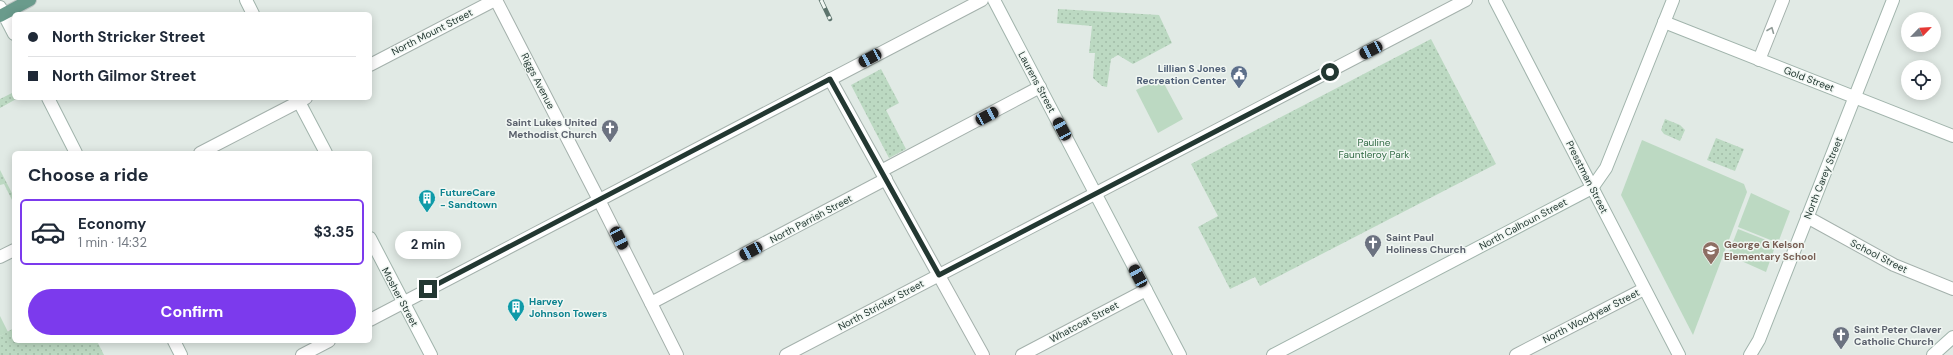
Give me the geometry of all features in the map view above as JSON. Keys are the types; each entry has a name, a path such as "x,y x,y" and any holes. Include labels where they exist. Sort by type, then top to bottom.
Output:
{"main road":[{"path":"1,12 30,0"}],"street":[{"path":"246,0 252,12"},
{"name":"North Mount Street","path":"372,64 495,0"},
{"name":"Riggs Avenue","path":"495,0 599,200 677,355"},
{"path":"372,319 982,0"},
{"name":"Laurens Street","path":"994,0 1180,355"},
{"name":"North Stricker Street","path":"786,355 1466,0"},
{"name":"Presstman Street","path":"1495,0 1679,355"},
{"name":"North Calhoun Street","path":"1273,355 1592,188 1606,168 1673,0"},
{"path":"1759,60 1783,0"},
{"name":"North Carey Street","path":"1750,355 1759,340 1893,0"},
{"path":"1,12 12,31"},
{"name":"Gold Street","path":"1664,22 1953,136"},
{"path":"830,79 983,355"},
{"name":"North Parrish Street","path":"651,303 1040,88"},
{"path":"49,100 75,151"},
{"path":"204,151 299,100"},
{"path":"301,100 325,151"},
{"name":"School Street","path":"1807,217 1894,265 1953,289"},
{"name":"Mosher Street","path":"372,242 431,355"},
{"path":"0,257 12,251"},
{"name":"North Woodyear Street","path":"1516,355 1644,289"},
{"name":"Whatcoat Street","path":"1022,355 1146,290"},
{"path":"1933,355 1953,337"},
{"path":"175,343 181,355"},
{"path":"302,355 325,343"}],"green space":[{"path":"1058,9 1159,15 1172,43 1133,64 1118,55 1111,59 1107,87 1102,86 1093,78 1095,53 1089,53 1092,26 1057,23"},
{"name":"Pauline Fauntleroy Park","path":"1431,39 1496,164 1260,286 1255,277 1230,289 1198,227 1218,216 1191,164"},
{"path":"881,69 899,103 886,110 906,149 889,158 851,85"},
{"path":"1161,78 1183,119 1158,133 1136,90"},
{"path":"12,93 12,100 14,100 0,108 0,99"},
{"path":"1665,119 1680,125 1685,130 1680,141 1664,134 1661,130"},
{"path":"1716,138 1744,149 1735,171 1707,160"},
{"path":"1642,140 1744,184 1747,192 1693,335 1621,195"},
{"path":"0,170 12,193 12,200 4,184 0,185"},
{"path":"1751,193 1790,211 1778,243 1738,227"},
{"path":"1738,229 1776,244 1766,272 1728,255"},
{"path":"0,316 8,332 0,336"},
{"path":"12,329 12,343 98,343 104,355 0,355 0,336"}],"railway":[{"path":"821,0 830,19"}],"place":[{"name":"Lillian S Jones Recreation Center","path":"1239,89"},
{"name":"Saint Lukes United Methodist Church","path":"610,143"},
{"name":"FutureCare - Sandtown","path":"427,213"},
{"name":"Saint Paul Holiness Church","path":"1373,258"},
{"name":"George G Kelson Elementary School","path":"1711,265"},
{"name":"Harvey Johnson Towers","path":"516,322"},
{"name":"Saint Peter Claver Catholic Church","path":"1841,350"}],"route":[{"path":"428,289 830,79 939,275 1330,72"}]}
